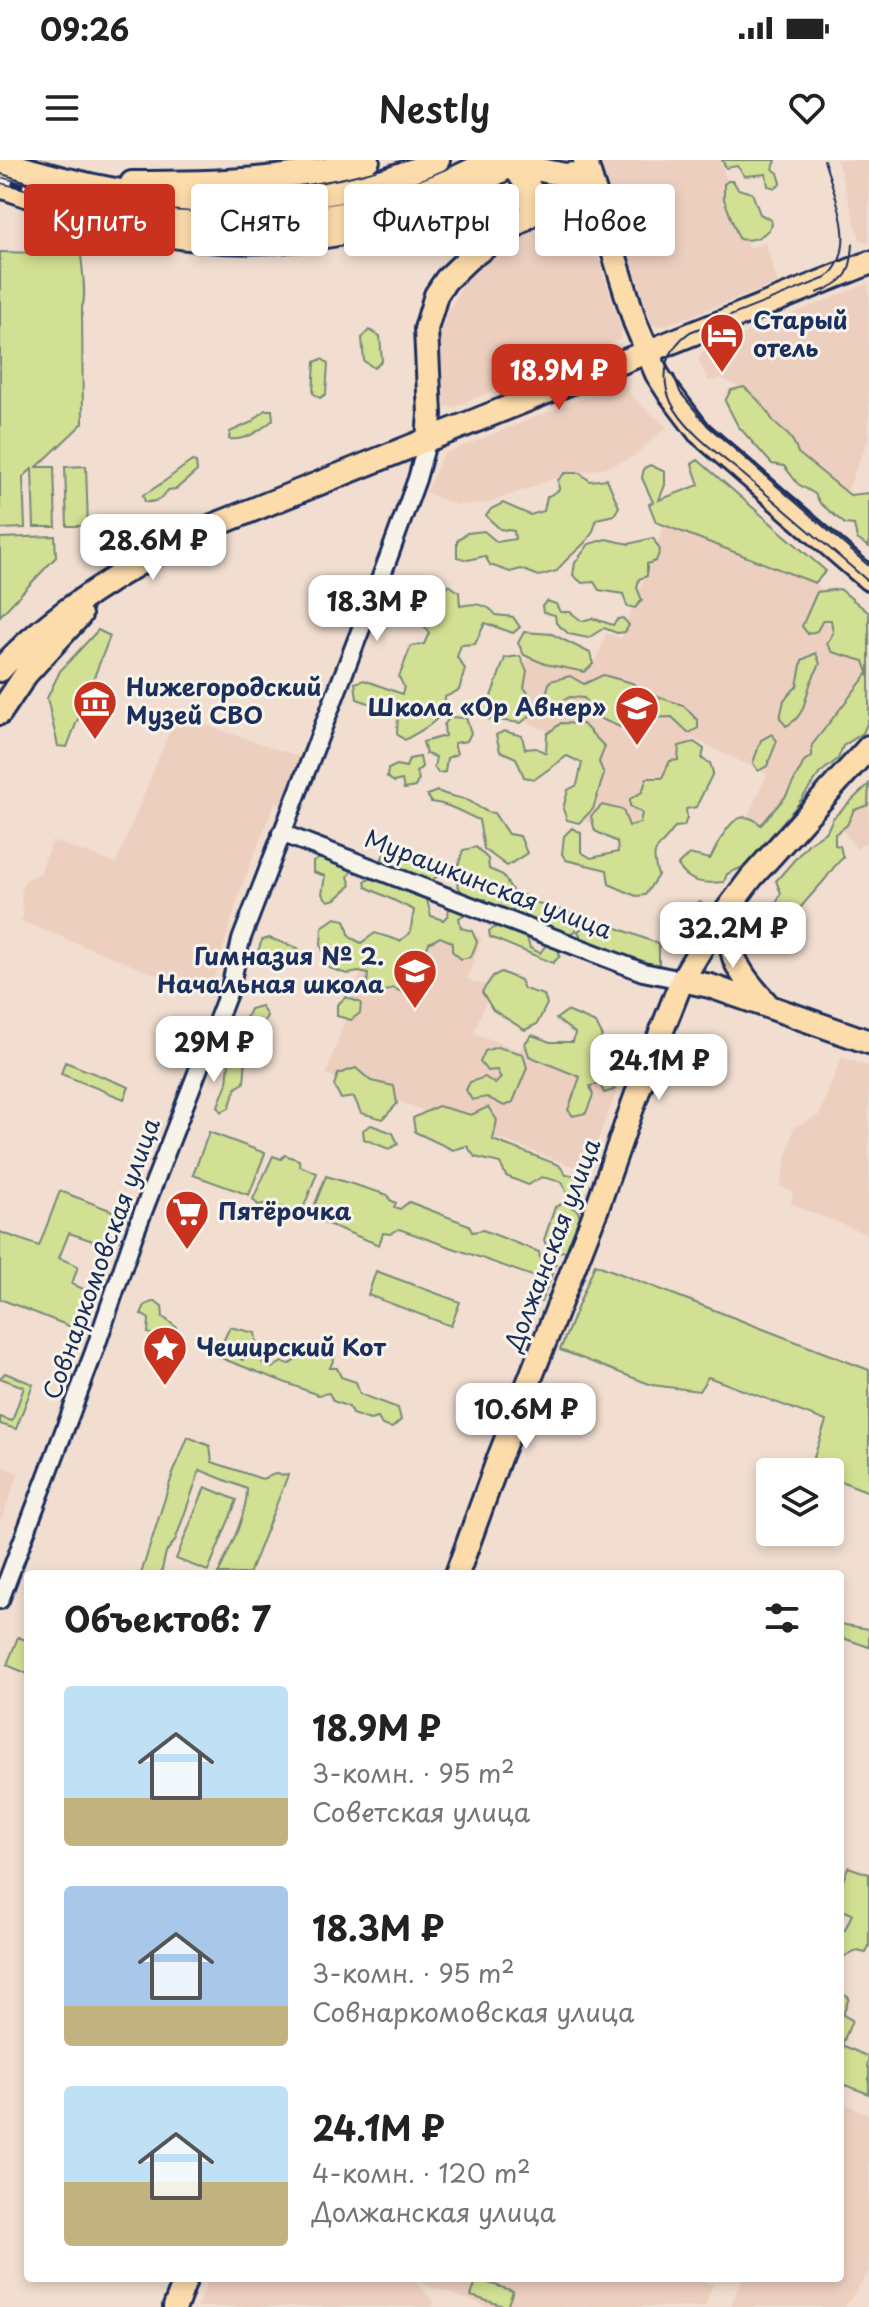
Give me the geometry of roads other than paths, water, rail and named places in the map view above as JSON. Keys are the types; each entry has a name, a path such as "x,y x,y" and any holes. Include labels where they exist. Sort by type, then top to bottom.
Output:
{"main road":[{"path":"175,185 285,178 329,171 368,160"},
{"path":"175,196 206,201 281,200 369,184 438,160"},
{"path":"0,161 51,177 96,184"},
{"path":"508,161 530,189 531,214"},
{"path":"175,237 225,242 285,241 328,236 413,215 453,198 508,161"},
{"path":"175,223 236,225 297,222 396,201 508,161 565,175 587,166"},
{"path":"428,439 428,320 446,280 468,259 531,214 587,166"},
{"path":"587,166 647,353 657,374 699,432 869,579"},
{"path":"0,186 24,194"},
{"path":"0,670 42,630 167,547 200,531 869,263"},
{"path":"0,713 26,674 115,580"},
{"name":"Должанская улица","path":"459,1570 682,980 710,933 740,892 869,747"},
{"path":"740,892 730,928 733,955 749,983 771,1007"},
{"name":"Мурашкинская улица","path":"682,980 710,986 869,1042"},
{"path":"175,2307 184,2282"}],"street":[{"name":"Совнаркомовская улица","path":"0,1600 94,1352 134,1235 230,988 241,940 389,556 428,439"},
{"name":"Мурашкинская улица","path":"281,833 615,962 654,975 682,980"}],"tram line":[{"path":"824,160 842,221 842,252 836,266 826,278 690,332 676,346 667,363 667,392 677,412 693,432 869,582"},
{"path":"817,293 835,285 845,276 851,263 853,244"},
{"path":"674,375 680,392 708,426 869,566"}],"railway":[{"path":"0,180 24,186"}],"place":[{"name":"Старый отель","path":"722,374"},
{"name":"Нижегородский Музей СВО","path":"95,741"},
{"name":"Школа «Ор Авнер»","path":"637,747"},
{"name":"Гимназия № 2. Начальная школа","path":"415,1010"},
{"name":"Пятёрочка","path":"187,1251"},
{"name":"Чеширский Кот","path":"165,1387"}]}
